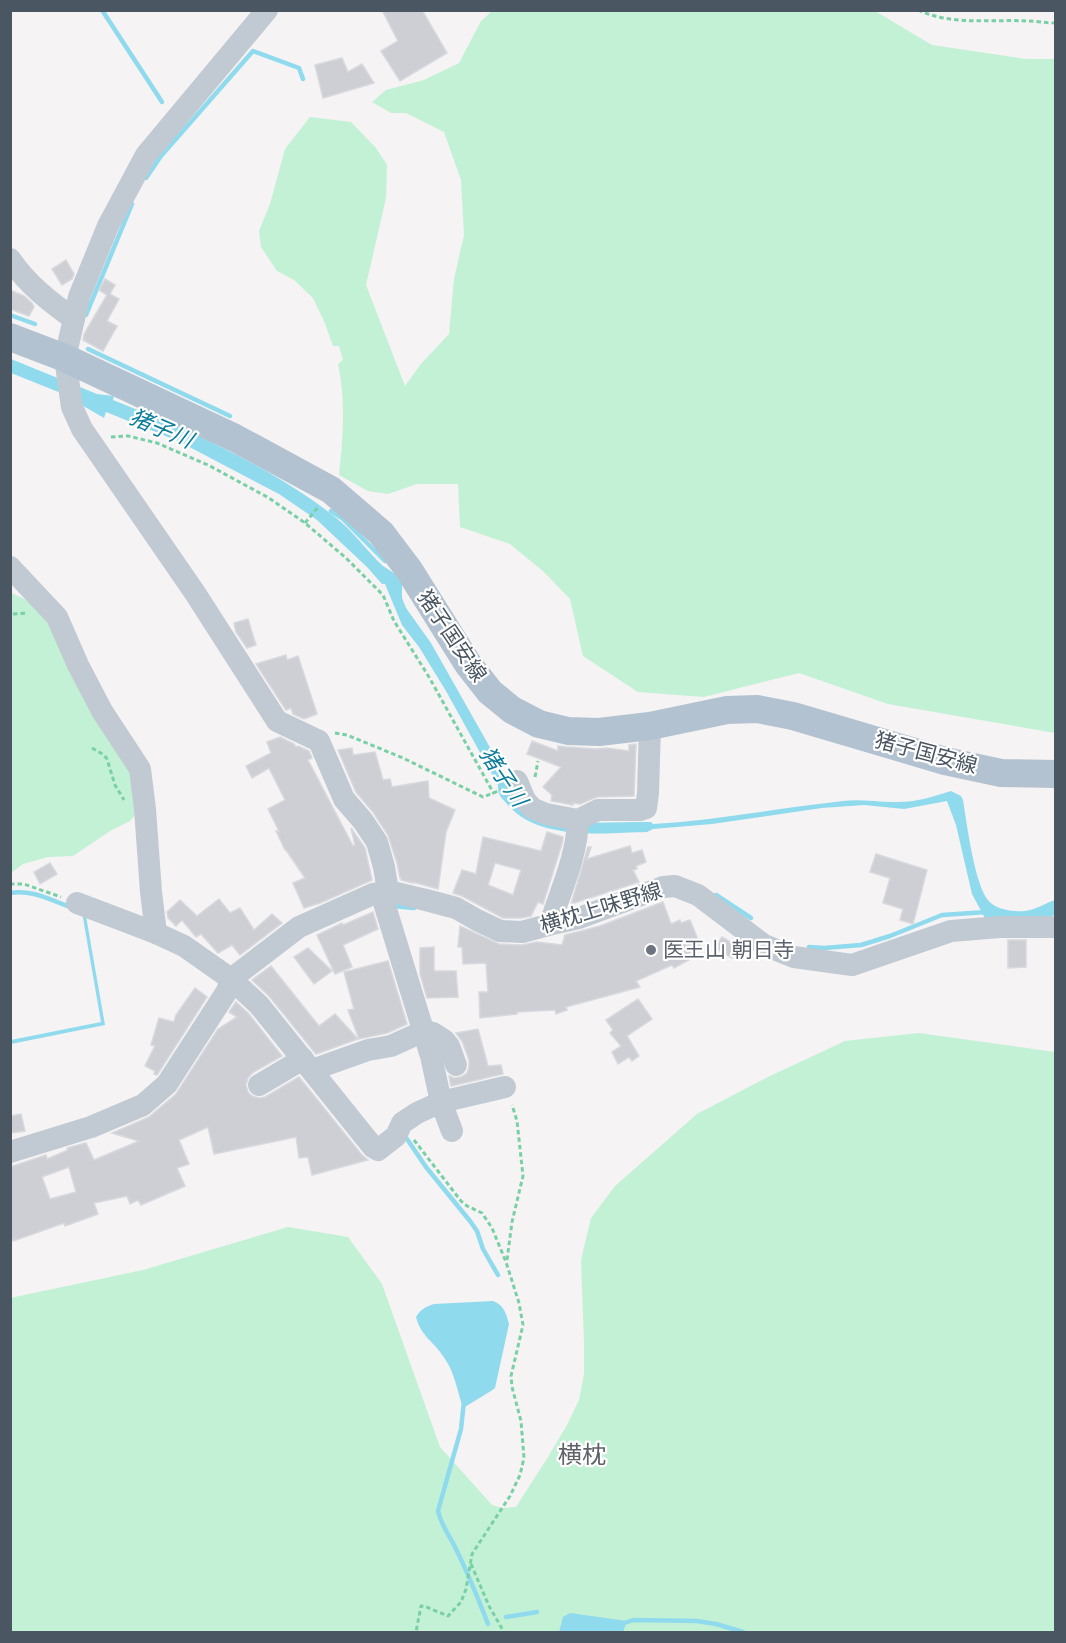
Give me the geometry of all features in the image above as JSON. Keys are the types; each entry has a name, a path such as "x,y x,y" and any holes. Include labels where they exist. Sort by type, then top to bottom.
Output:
{"main road":[{"name":"猪子国安線","path":"10,338 65,358 235,438 331,490 381,533 409,570 468,664 490,692 512,710 538,724 568,731 599,732 650,726 727,710 757,709 794,716 945,761 1002,773 1056,774"}],"street":[{"path":"267,10 146,155 108,226 79,297 65,358 72,407 82,429 188,583 277,721 319,741 344,799 377,842 384,867 384,892 432,1056 441,1102 452,1131"},
{"path":"10,260 48,300 74,319"},
{"path":"10,567 57,617 102,711 140,769 156,933"},
{"path":"517,781 525,800 532,808 546,814 578,820 598,810 646,808 650,726"},
{"path":"550,924 565,883 577,837 578,820"},
{"name":"横枕上味野線","path":"384,892 456,908 500,930 522,932 579,918 663,887 675,886 698,895 764,945 776,951 794,957 852,965 951,931 1000,927 1056,927"},
{"path":"10,1152 91,1127 143,1105 167,1084 227,991 231,979 300,927 373,894 384,892"},
{"path":"76,903 184,946 231,979 260,1005 373,1147 378,1150 396,1136 401,1124 417,1113 441,1102 505,1087"},
{"path":"259,1085 308,1065 392,1046 424,1031 433,1033 444,1040 449,1046 456,1065"}],"path":[{"path":"918,10 927,15 944,18 1056,23"},
{"path":"89,438 128,436 157,443 210,466 269,498 305,523 346,558 383,595 394,621 429,677 494,794"},
{"path":"319,741 328,734 347,735 433,772 483,797 494,794 517,781 535,781 538,761"},
{"path":"92,748 107,759 115,785 124,800 145,809"},
{"path":"10,884 24,884 76,903"},
{"path":"505,1087 517,1121 522,1176 506,1262"},
{"path":"401,1124 461,1201 482,1213 492,1228 506,1262 519,1303 523,1325 511,1376 521,1421 524,1458 520,1475 510,1496 472,1554 466,1589 461,1602 448,1616 421,1606 416,1632"},
{"path":"471,1564 489,1606 504,1632"}],"green space":[{"path":"492,11 875,11 932,45 1026,59 1055,59 1055,733 888,704 799,673 704,697 638,692 583,656 570,599 544,572 510,544 460,527 458,484 417,484 388,494 368,491 339,475 343,405 338,364 343,360 339,346 333,346 313,298 294,280 277,271 261,247 259,231 270,204 285,149 310,117 351,122 376,148 387,165 386,198 366,285 405,386 420,365 449,334 454,279 464,235 461,180 444,132 406,113 391,113 372,102 386,90 424,80 459,63 481,21"},
{"path":"11,593 27,601 50,619 128,762 139,811 130,821 110,831 73,856 48,857 23,864 11,873"},
{"path":"919,1033 1055,1052 1055,1632 11,1632 10,1298 143,1270 288,1227 348,1237 382,1284 440,1447 492,1505 502,1508 516,1507 567,1425 579,1400 584,1374 581,1260 591,1218 615,1186 697,1114 768,1077 845,1041"}],"water":[{"name":"猪子川","path":"11,359 97,394 114,396 113,400 170,423 228,451 284,482 342,522 383,566 402,579 402,598 406,608 431,643 518,797 583,823 651,822 653,824 843,801 908,802 951,791 961,796 963,800 978,879 990,903 1010,911 1025,911 1055,900 1055,914 1044,922 987,922 972,894 956,825 947,801 904,809 864,805 822,808 712,824 653,829 647,832 573,832 536,825 521,817 500,796 498,785 446,691 419,647 402,625 385,584 382,584 317,520 279,494 178,441 106,412 104,418 61,393 11,373"},
{"path":"82,912 86,916 105,1025 11,1044 11,1040 101,1022"},
{"path":"493,1301 502,1307 509,1324 495,1388 463,1408 448,1364 421,1330 416,1317 424,1309 434,1304"},
{"path":"570,1613 627,1621 623,1632 559,1632 563,1617"}],"building":[{"path":"382,10 422,10 447,53 400,81 381,51 398,41"},
{"path":"342,58 348,72 362,64 374,83 323,98 315,65"},
{"path":"66,260 74,274 72,279 62,285 52,269"},
{"path":"105,279 115,285 110,294 119,299 107,321 117,326 103,351 83,340 84,334 107,295 99,290"},
{"path":"10,290 24,296 32,303 34,307 29,316 10,309"},
{"path":"248,619 256,645 247,648 236,632 234,623"},
{"path":"286,655 287,660 298,656 317,714 304,719 293,714 291,708 286,710 256,664"},
{"path":"280,737 296,747 309,751 312,758 308,760 353,846 355,845 351,828 365,848 372,880 304,908 293,883 305,878 285,850 268,809 285,800 269,768 252,778 246,766 271,753 267,742"},
{"path":"532,741 558,751 558,746 629,751 629,745 636,744 634,796 597,797 580,804 573,803 573,805 551,801 552,795 543,787 561,767 527,754"},
{"path":"352,748 353,755 375,752 383,780 390,779 392,787 428,781 429,798 455,810 446,832 438,889 401,880 388,835 356,792 338,750"},
{"path":"547,832 563,837 543,904 538,902 531,916 503,918 453,893 462,870 476,874 483,837 541,851","holes":["495,863 521,870 513,895 488,885"]},
{"path":"630,846 632,853 642,850 646,862 636,866 637,869 633,870 639,882 571,904 588,847 591,847 587,859"},
{"path":"876,854 927,870 913,924 900,920 903,909 883,903 890,878 870,872"},
{"path":"50,863 57,874 40,884 34,872"},
{"path":"219,899 230,913 240,908 254,930 272,914 282,923 240,955 232,945 218,953 201,934 196,937 182,920 176,926 168,918 167,912 180,900 197,916"},
{"path":"663,902 671,924 680,920 681,923 690,920 701,947 687,955 689,960 674,968 672,965 636,981 640,987 566,1007 567,1010 556,1014 555,1010 517,1012 517,1014 480,1018 479,992 488,992 486,963 463,964 462,947 458,947 460,926 499,944 522,945 537,942 562,945 565,935 600,926"},
{"path":"373,912 378,929 343,945 352,967 335,974 317,935"},
{"path":"722,937 739,947 732,958 715,948"},
{"path":"1008,940 1026,940 1026,967 1008,968"},
{"path":"434,947 434,971 456,971 458,997 427,998 420,974 420,948"},
{"path":"308,948 332,971 314,984 294,957"},
{"path":"388,961 407,1024 387,1033 359,1039 348,1010 354,1009 344,972"},
{"path":"271,966 319,1026 335,1014 358,1039 316,1054 269,996 252,980"},
{"path":"195,988 207,997 157,1075 154,1074 155,1071 145,1066 155,1046 151,1045 159,1018 174,1022 176,1015"},
{"path":"638,999 652,1019 627,1036 639,1056 632,1061 629,1057 618,1064 612,1052 621,1046 610,1033 613,1030 606,1020"},
{"path":"236,1002 249,1014 282,1056 252,1073 246,1085 248,1092 252,1096 265,1097 299,1077 368,1160 312,1175 308,1157 299,1158 296,1137 214,1154 208,1127 179,1140 189,1164 177,1168 185,1186 141,1205 138,1200 130,1204 127,1196 94,1203 98,1214 13,1241 10,1235 10,1167 46,1155 47,1159 68,1150 67,1148 86,1143 94,1160 139,1141 112,1133 149,1117 176,1094 218,1029 237,1017 229,1012","holes":["69,1167 76,1192 50,1199 42,1177"]},
{"path":"478,1029 488,1066 501,1065 503,1074 451,1086 449,1076 461,1077 467,1073 469,1067 469,1060 462,1041 456,1033"},
{"path":"21,1114 25,1131 10,1133 10,1116"}],"waterway":[{"path":"102,10 162,102"},
{"path":"146,178 161,156 253,51 299,68 303,79"},
{"path":"86,315 132,204"},
{"path":"10,315 35,324"},
{"path":"88,349 230,416"},
{"path":"331,511 342,518 385,561"},
{"path":"10,893 33,894 70,907"},
{"path":"716,895 751,918"},
{"path":"393,906 414,908"},
{"path":"809,947 861,945 942,915 987,912"},
{"path":"407,1139 426,1167 477,1231 483,1249 498,1275"},
{"path":"464,1401 461,1429 438,1511 488,1624"},
{"path":"506,1617 537,1612"},
{"path":"622,1624 633,1620 697,1621 743,1632"}],"place":[{"name":"医王山 朝日寺","path":"651,950"}],"district":[{"name":"横枕","path":"582,1455"}]}
